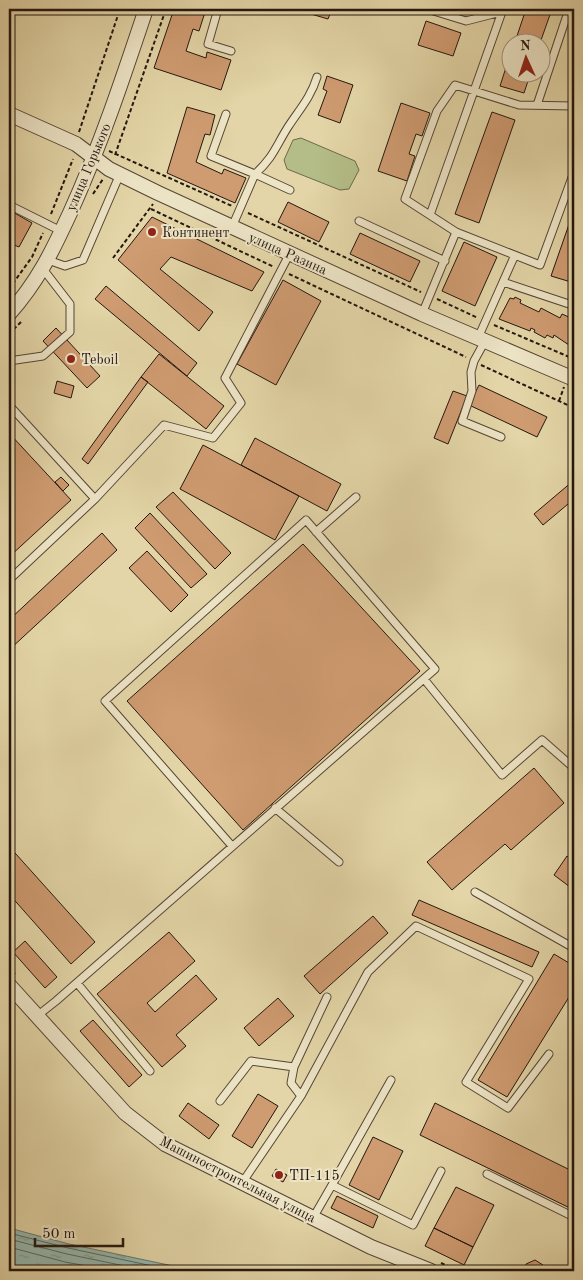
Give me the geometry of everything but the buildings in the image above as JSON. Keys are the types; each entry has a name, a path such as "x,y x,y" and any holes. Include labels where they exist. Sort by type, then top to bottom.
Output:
{"street":[{"name":"улица Горького","path":"9,313 45,265 97,152 146,9"},
{"name":"улица Разина","path":"9,114 97,152 120,174 158,193 422,314 574,379"},
{"name":"Машиностроительная улица","path":"13,981 37,1016 125,1114 165,1144 370,1247 431,1271"}],"lane":[{"path":"218,9 208,44 231,51"},
{"path":"427,9 466,21 502,11"},
{"path":"537,105 569,9"},
{"path":"430,216 502,11"},
{"path":"232,227 256,174 270,162 288,127 312,93 317,77"},
{"path":"574,106 520,105 455,85 437,111 405,199 456,232 540,266 574,172"},
{"path":"226,114 211,156 290,190"},
{"path":"45,265 65,266 83,260 120,174"},
{"path":"9,205 61,231"},
{"path":"359,221 445,261"},
{"path":"422,314 456,232"},
{"path":"9,580 95,499 164,424 213,438 241,403 225,378 290,253"},
{"path":"501,437 462,421 472,391 471,372 486,322 514,257"},
{"path":"9,361 43,356 70,332 70,304 45,265"},
{"path":"503,282 569,304"},
{"path":"9,405 95,499"},
{"path":"316,532 356,497"},
{"path":"37,1016 435,670 306,520 105,701 232,846"},
{"path":"424,679 502,775 542,740 574,768"},
{"path":"276,808 339,862"},
{"path":"475,892 572,947 574,942"},
{"path":"242,1184 300,1096 368,972 416,926 529,979 466,1082 508,1108 549,1054"},
{"path":"76,983 150,1071"},
{"path":"300,1096 291,1083 294,1068 328,997"},
{"path":"220,1101 251,1061 294,1068"},
{"path":"313,1218 390,1080"},
{"path":"332,1184 413,1224 441,1171"},
{"path":"487,1174 574,1217"}],"path":[{"path":"78,135 120,9"},
{"path":"97,152 119,157 486,322 574,359"},
{"path":"113,258 151,210 158,193"},
{"path":"151,210 574,408"},
{"path":"9,967 13,981"}],"green space":[{"path":"301,138 355,161 359,170 349,189 340,190 287,169 284,160 293,140"}],"water":[{"path":"9,1228 69,1244 197,1271 9,1271"}],"place":[{"name":"Континент","path":"152,232"},
{"name":"Teboil","path":"71,359"},
{"name":"ТП-115","path":"279,1175"}]}
